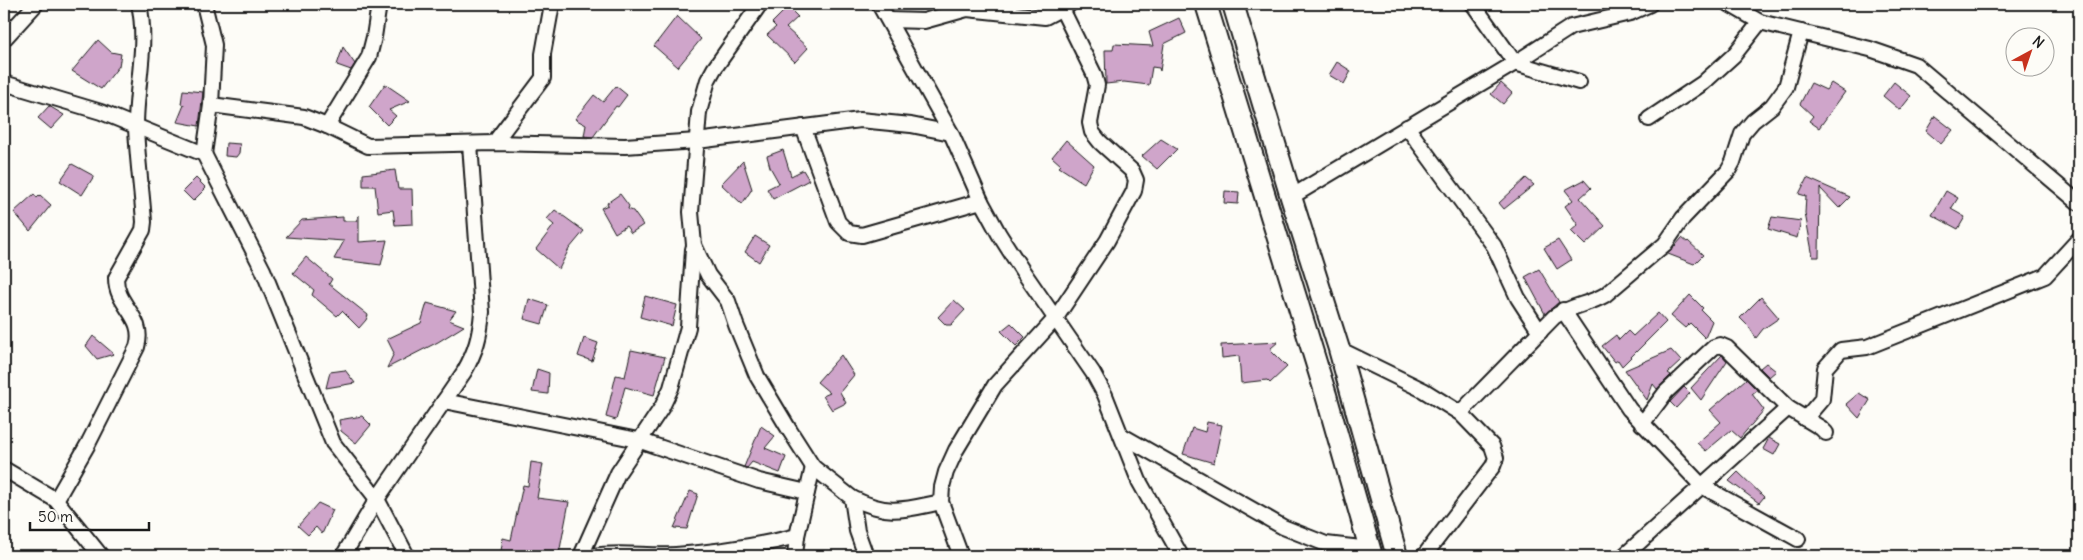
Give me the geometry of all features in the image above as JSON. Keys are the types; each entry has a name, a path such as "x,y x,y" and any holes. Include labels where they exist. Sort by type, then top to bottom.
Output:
{"street":[{"path":"4,39 35,4"},
{"path":"56,500 88,444 137,347 140,337 139,327 116,287 116,278 143,230 144,222 136,126 142,42 142,18 139,4"},
{"path":"204,4 214,46 211,105 204,154 263,270 333,443 377,499 407,556"},
{"path":"327,126 370,57 379,4"},
{"path":"494,143 543,78 543,58 552,4"},
{"path":"582,556 618,473 638,440 662,407 672,388 688,327 694,245 691,212 699,112 708,80 714,69 760,4"},
{"path":"879,4 951,134 981,201 1022,270 1093,373 1105,395 1139,481 1181,556"},
{"path":"1121,435 1290,530 1326,544 1371,553 1326,395 1206,4"},
{"path":"1233,4 1290,197 1339,349 1397,556"},
{"path":"1473,4 1515,63 1579,82"},
{"path":"1290,197 1515,63 1571,27 1630,13 1650,4"},
{"path":"1729,4 1760,22 1870,49 1916,65 2079,203"},
{"path":"889,20 924,21 967,6 1045,17 1066,6 1097,85 1090,123 1092,132 1100,142 1132,171 1136,180 1134,191 1107,241 1054,319 995,385 946,472 941,502 961,556"},
{"path":"1649,119 1703,83 1734,54 1760,22"},
{"path":"1460,413 1563,310 1605,295 1665,244 1684,218 1721,180 1733,162 1742,134 1772,106 1786,87 1801,32"},
{"path":"4,83 70,102 136,126 204,154"},
{"path":"211,105 304,117 368,146 494,143 625,146 697,141 846,121 874,120 911,125 951,134"},
{"path":"803,127 838,222 849,232 862,235 981,201"},
{"path":"1407,127 1494,246 1518,298 1540,332"},
{"path":"343,556 377,499 475,354 482,312 470,144"},
{"path":"1805,419 1822,399 1825,368 1841,350 1867,347 2045,276 2079,239"},
{"path":"694,245 702,265 728,302 757,376 813,467 838,489 852,498 885,510 909,509 941,502"},
{"path":"1563,310 1616,393 1642,424 1702,486 1798,539"},
{"path":"1642,424 1666,392 1717,345 1723,345 1788,408 1826,433"},
{"path":"1339,349 1423,390 1460,413 1492,446 1496,458 1493,466 1424,556"},
{"path":"444,401 638,440 742,476 807,492"},
{"path":"1624,556 1788,408"},
{"path":"795,556 797,536 813,467"},
{"path":"4,469 56,500 101,556"},
{"path":"852,498 857,531 866,556"},
{"path":"592,556 618,553 676,555 746,547 797,536"}],"building":[{"path":"788,7 798,17 786,28 808,48 795,62 767,35 776,27 772,23"},
{"path":"677,16 701,39 678,67 654,46"},
{"path":"1179,18 1186,33 1164,44 1160,71 1159,68 1152,67 1149,85 1124,82 1106,84 1105,50 1113,50 1114,44 1153,46 1149,32"},
{"path":"98,40 111,52 121,54 119,66 101,89 72,71"},
{"path":"343,47 355,64 351,70 337,65"},
{"path":"1337,62 1351,71 1344,84 1329,75"},
{"path":"1894,82 1911,96 1900,110 1883,96"},
{"path":"1501,83 1512,93 1503,104 1491,94"},
{"path":"1811,83 1826,90 1831,83 1845,92 1819,128 1809,121 1813,116 1800,104"},
{"path":"385,84 410,101 389,110 396,116 387,125 369,107"},
{"path":"616,86 627,95 618,107 616,106 593,137 584,136 586,125 575,119 594,95 603,102"},
{"path":"183,90 203,92 199,126 177,122 184,105 181,104"},
{"path":"49,106 64,115 51,129 38,118"},
{"path":"1935,116 1953,130 1941,144 1926,131"},
{"path":"1161,139 1177,149 1157,169 1142,156"},
{"path":"1066,140 1094,165 1084,183 1059,167 1061,165 1052,157"},
{"path":"226,143 240,144 239,153 236,157 225,156"},
{"path":"783,150 791,176 803,170 809,180 773,199 767,189 779,183 770,167 767,156"},
{"path":"743,161 752,189 742,204 721,184"},
{"path":"72,164 94,176 82,195 60,181"},
{"path":"395,170 398,189 412,189 413,224 395,225 393,210 378,212 375,186 363,186 363,174"},
{"path":"196,178 206,188 193,201 183,191"},
{"path":"1526,178 1534,185 1504,209 1499,203"},
{"path":"1807,178 1850,197 1839,208 1820,188 1819,257 1813,257 1805,213 1806,196 1799,194"},
{"path":"1584,180 1591,188 1580,198 1605,226 1585,245 1571,231 1578,225 1565,206 1573,200 1565,190"},
{"path":"1225,191 1239,192 1238,204 1224,203"},
{"path":"1946,191 1958,198 1951,209 1965,217 1958,229 1932,215"},
{"path":"34,194 37,198 40,195 51,205 30,231 14,212"},
{"path":"620,194 629,206 628,209 633,211 643,225 631,233 626,226 615,233 601,208 608,205 607,203"},
{"path":"555,210 584,231 569,249 559,269 536,249 554,225 547,219"},
{"path":"359,215 359,242 387,240 381,265 334,259 344,241 286,237 302,220 343,217 343,221 356,221"},
{"path":"1772,217 1801,221 1797,238 1768,229"},
{"path":"755,236 769,245 759,262 745,252"},
{"path":"1682,238 1703,255 1694,264 1668,254"},
{"path":"1558,240 1571,260 1557,269 1544,248"},
{"path":"306,257 332,279 329,284 368,315 359,328 342,311 337,316 312,295 314,290 293,273"},
{"path":"1539,269 1559,302 1545,314 1525,277"},
{"path":"1690,295 1703,308 1701,310 1712,321 1705,338 1690,323 1685,328 1671,316"},
{"path":"645,296 677,305 672,326 640,317"},
{"path":"1761,297 1779,318 1763,329 1756,338 1740,318"},
{"path":"529,299 548,305 542,324 524,319"},
{"path":"954,300 965,310 951,325 946,325 938,317"},
{"path":"427,303 456,311 449,320 464,326 438,342 387,368 394,353 387,339 421,323"},
{"path":"1658,313 1666,322 1622,366 1618,360 1615,362 1602,346 1616,335 1619,340 1628,331 1633,336"},
{"path":"1011,323 1025,337 1016,346 1001,331"},
{"path":"93,336 114,354 97,359 86,346"},
{"path":"584,338 598,343 592,361 578,356"},
{"path":"1278,342 1271,348 1271,351 1287,367 1270,383 1267,380 1241,383 1239,356 1222,358 1221,345"},
{"path":"631,350 665,357 654,395 625,387 616,420 606,417 616,375 625,377"},
{"path":"1671,350 1681,361 1668,373 1671,375 1657,389 1653,384 1647,400 1625,370"},
{"path":"841,355 854,375 840,392 846,403 832,410 823,396 830,393 817,382"},
{"path":"1722,355 1727,361 1701,400 1691,388"},
{"path":"1766,363 1776,371 1769,377 1760,368"},
{"path":"537,369 549,373 548,394 532,392"},
{"path":"345,370 355,383 326,388 330,372"},
{"path":"1746,379 1757,390 1752,394 1764,410 1740,438 1731,430 1706,451 1697,443 1721,422 1710,410"},
{"path":"1684,387 1690,393 1676,408 1670,402"},
{"path":"1859,393 1870,400 1859,418 1846,404"},
{"path":"362,416 371,425 356,443 341,431 339,420"},
{"path":"1207,422 1222,425 1214,463 1183,454 1192,428 1205,432"},
{"path":"761,426 775,436 765,448 786,457 780,473 752,462 747,468 744,467"},
{"path":"1769,438 1780,444 1774,455 1763,449"},
{"path":"531,462 543,464 537,498 569,502 559,554 542,551 541,556 539,556 501,551 503,538 511,540 523,485 528,486"},
{"path":"1738,472 1764,497 1759,503 1729,481"},
{"path":"690,491 698,494 687,529 674,528"},
{"path":"318,503 333,510 322,534 316,527 308,535 298,526"}]}
